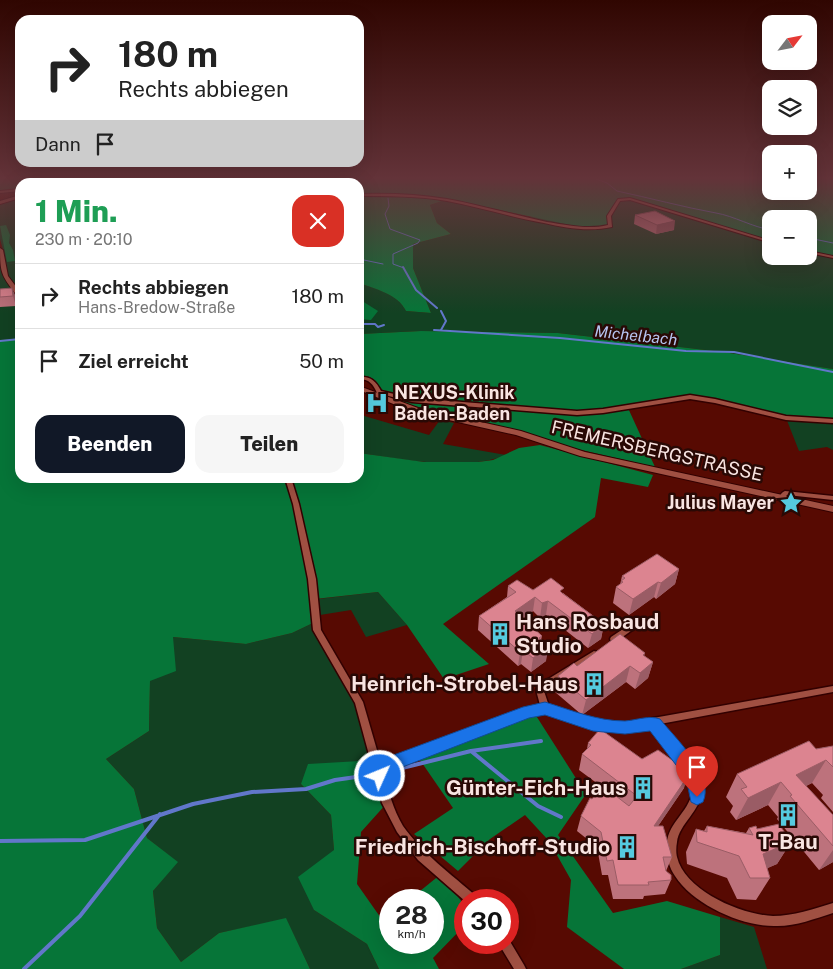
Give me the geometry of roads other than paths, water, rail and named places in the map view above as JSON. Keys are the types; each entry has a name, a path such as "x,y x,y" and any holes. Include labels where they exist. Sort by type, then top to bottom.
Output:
{"main road":[{"path":"0,250 5,276 15,289"},
{"name":"FREMERSBERGSTRASSE","path":"364,390 416,410 518,433 583,454 833,509"}],"street":[{"path":"553,222 593,229 609,227 609,222"},
{"path":"706,222 762,239"},
{"path":"817,254 833,257"},
{"path":"364,378 369,378 374,382 378,394 412,400 577,413 603,411 670,399 702,398 786,418 833,421"},
{"path":"290,483 296,504 312,579 317,630 358,702 387,803 400,830 422,856 460,889"},
{"path":"782,497 785,493 833,498"},
{"path":"610,643 632,626"},
{"path":"545,708 540,690 543,686 602,648"},
{"path":"379,772 529,712 545,708 593,725 625,728 833,690"},
{"path":"654,723 694,774 698,786 697,797 672,840 672,854 679,873 699,894 727,912 751,919 774,921 806,916 833,908"},
{"path":"511,954 520,969"}],"waterway":[{"path":"388,222 390,229 420,240 418,243 393,254 393,264 403,268"},
{"path":"746,222 762,227"},
{"path":"817,240 833,243"},
{"path":"364,260 383,264"},
{"path":"403,268 416,290 437,308"},
{"path":"441,311 446,321 441,330"},
{"name":"Michelbach","path":"364,324 375,324 378,327 384,325"},
{"name":"Michelbach","path":"434,330 560,338 686,351 734,352 833,372"},
{"name":"Michelbach","path":"0,341 15,340"},
{"path":"471,751 541,741"},
{"path":"382,773 471,751"},
{"path":"471,751 538,806 561,817"},
{"path":"159,815 193,804 252,792 306,789 335,780 377,774"},
{"path":"0,841 85,840 159,815"},
{"path":"24,969 80,916 159,815"}],"place":[{"name":"NEXUS-Klinik Baden-Baden","path":"377,403"},
{"name":"Julius Mayer","path":"791,503"},
{"name":"Hans Rosbaud Studio","path":"500,634"},
{"name":"Heinrich-Strobel-Haus","path":"594,684"},
{"name":"Günter-Eich-Haus","path":"643,788"},
{"name":"T-Bau","path":"788,815"},
{"name":"Friedrich-Bischoff-Studio","path":"627,847"}]}
